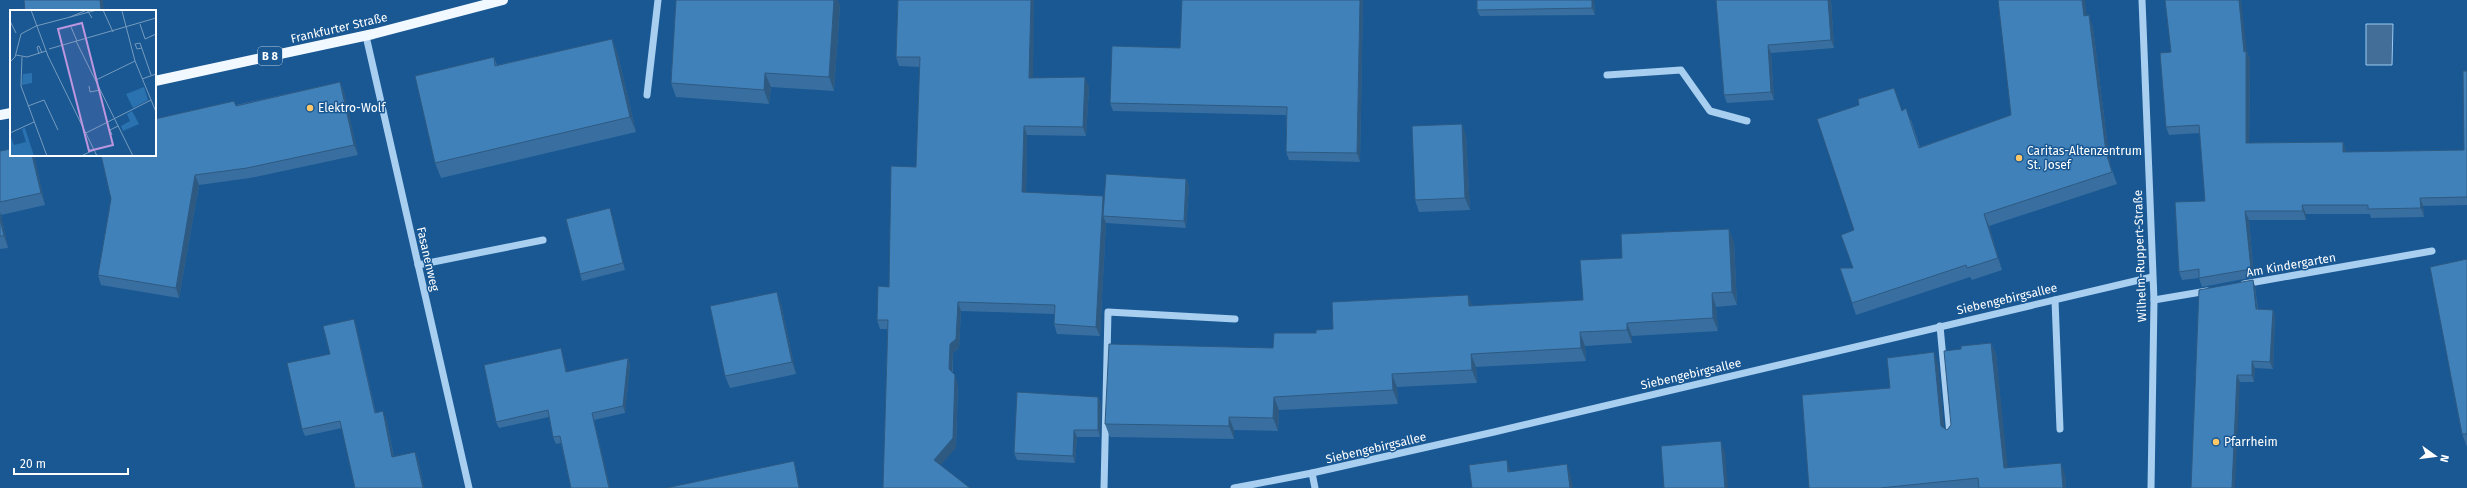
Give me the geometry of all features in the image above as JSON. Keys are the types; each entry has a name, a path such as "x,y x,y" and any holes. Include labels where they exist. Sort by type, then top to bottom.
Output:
{"main road":[{"name":"Frankfurter Straße","path":"156,81 366,36 503,0"},
{"path":"0,115 10,113"}],"street":[{"path":"647,95 658,0"},
{"name":"Wilhelm-Ruppert-Straße","path":"2142,0 2154,300 2151,488"},
{"name":"Fasanenweg","path":"366,36 469,488"},
{"path":"1606,75 1681,70 1710,111 1748,121"},
{"path":"418,266 543,240"},
{"name":"Am Kindergarten","path":"2239,285 2432,251"},
{"name":"Siebengebirgsallee","path":"1234,488 1312,473 2152,277"},
{"path":"2154,300 2216,289"},
{"path":"2055,300 2060,429"},
{"path":"1104,488 1108,312 1235,319"},
{"path":"1940,326 1950,436"},
{"path":"1312,473 1315,488"}],"water":[{"path":"2366,24 2393,24 2392,65 2366,65"}],"building":[{"path":"24,0 100,0 101,10 25,10"},
{"path":"676,0 834,0 829,77 765,73 764,90 671,83"},
{"path":"898,0 1031,0 1029,78 1085,77 1083,127 1024,126 1022,192 1103,196 1096,327 1054,324 1055,305 958,302 956,339 950,344 949,369 955,375 953,438 934,460 970,488 883,488 888,320 877,320 878,286 889,287 891,166 916,167 920,57 896,57"},
{"path":"1182,0 1360,0 1357,153 1286,152 1287,107 1110,103 1112,46 1180,48"},
{"path":"1477,0 1592,0 1592,8 1477,10"},
{"path":"1716,0 1828,0 1831,40 1768,45 1771,92 1724,95"},
{"name":"Caritas-Altenzentrum St. Josef","path":"1998,0 2082,0 2084,16 2089,15 2106,152 2112,172 1984,214 1998,258 1967,268 1966,265 1852,303 1840,268 1853,268 1841,235 1854,230 1817,119 1859,105 1858,99 1894,88 1902,111 1906,108 1919,148 2011,115"},
{"path":"2165,0 2239,0 2244,52 2246,51 2246,143 2343,142 2343,152 2464,150 2463,71 2467,71 2467,197 2420,198 2421,208 2368,209 2368,205 2302,205 2303,211 2245,211 2251,269 2199,278 2199,269 2179,272 2175,202 2205,201 2199,125 2166,127 2160,53 2171,52"},
{"path":"612,39 630,117 435,163 415,76 494,57 495,66"},
{"path":"340,82 354,145 247,168 195,175 176,288 98,275 111,199 101,156 156,156 156,119 234,101 236,106"},
{"path":"1462,124 1465,198 1415,200 1412,126"},
{"path":"10,149 10,156 32,156 41,193 0,202 0,151"},
{"path":"1106,174 1186,179 1184,221 1103,216"},
{"path":"610,208 623,263 580,274 566,219"},
{"path":"0,219 4,236 0,236"},
{"path":"1729,229 1732,292 1712,293 1713,318 1627,323 1627,330 1580,332 1581,348 1471,354 1472,370 1392,374 1393,390 1274,397 1273,418 1229,417 1229,426 1105,424 1109,344 1273,348 1274,333 1316,333 1316,330 1333,329 1332,302 1468,295 1469,306 1583,300 1580,260 1622,258 1621,234"},
{"path":"2467,259 2467,434 2462,434 2430,267"},
{"path":"2253,280 2256,309 2273,310 2270,362 2252,361 2252,375 2237,375 2232,488 2191,488 2199,290"},
{"path":"777,292 792,362 725,376 710,306"},
{"path":"354,319 375,413 383,411 392,457 415,452 423,488 355,488 340,421 302,429 287,363 330,354 323,326"},
{"path":"1991,343 2004,468 2061,463 2063,488 1979,488 1978,478 1880,488 1809,488 1802,395 1890,388 1887,358 1934,352 1941,426 1947,430 1951,425 1944,351 1961,349 1961,346"},
{"path":"561,348 566,372 628,358 623,406 592,413 609,488 571,488 560,436 553,437 548,410 496,422 484,365"},
{"path":"1017,392 1098,397 1098,430 1074,430 1073,456 1014,453"},
{"path":"1721,441 1725,488 1664,488 1661,446"},
{"path":"1507,460 1508,472 1567,464 1570,488 1472,488 1469,465"},
{"path":"794,461 799,488 666,488"}],"place":[{"name":"Elektro-Wolf","path":"310,108"},
{"name":"Caritas-Altenzentrum St. Josef","path":"2019,158"},
{"name":"Pfarrheim","path":"2216,442"}]}
